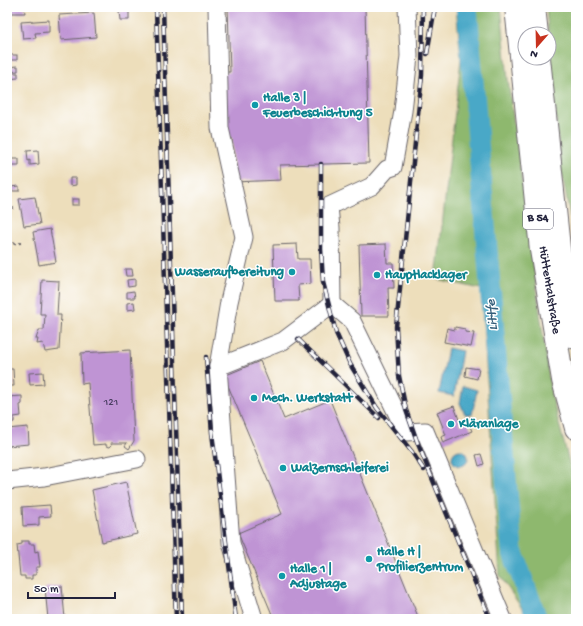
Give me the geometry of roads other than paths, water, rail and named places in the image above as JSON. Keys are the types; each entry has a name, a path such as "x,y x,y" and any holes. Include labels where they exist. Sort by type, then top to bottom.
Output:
{"highway":[{"name":"Hüttentalstraße","path":"516,7 541,250 563,380 576,428"},
{"path":"534,7 536,26"},
{"name":"Hüttentalstraße","path":"540,66 559,248 576,338"}],"lane":[{"path":"217,7 220,128 244,237 229,302 218,367 231,543 254,619"},
{"path":"407,7 409,56 404,111 393,167 387,169 372,186 329,206 331,228 332,304 352,321 406,432 425,431 503,619"},
{"path":"218,367 283,340 332,304"},
{"path":"7,481 44,477 137,459"}],"water":[{"path":"448,348 462,351 454,396 439,393"},
{"path":"463,386 477,390 472,415 465,414 460,403"},
{"path":"460,450 466,452 468,458 466,464 460,466 454,464 452,458 454,452"}],"waterway":[{"name":"Littfe","path":"467,7 512,550 537,619"}],"railway":[{"path":"156,7 176,619"},
{"path":"163,7 182,619"},
{"path":"423,7 422,75 396,327 399,376 406,410 418,444 490,619"},
{"path":"427,54 435,7"},
{"path":"321,164 321,249 323,282 336,333 350,364 377,408 412,452 424,470"},
{"path":"298,339 379,418"},
{"path":"206,357 212,433 236,619"}],"place":[{"name":"Halle 3 | Feuerbeschichtung 5","path":"255,105"},
{"name":"Wasseraufbereitung","path":"292,272"},
{"name":"Hauptlacklager","path":"377,275"},
{"name":"Mech. Werkstatt","path":"254,398"},
{"name":"Kläranlage","path":"451,424"},
{"name":"Walzernschleiferei","path":"283,468"},
{"name":"Halle H | Profilierzentrum","path":"369,559"},
{"name":"Halle 1 | Adjustage","path":"282,576"}]}
